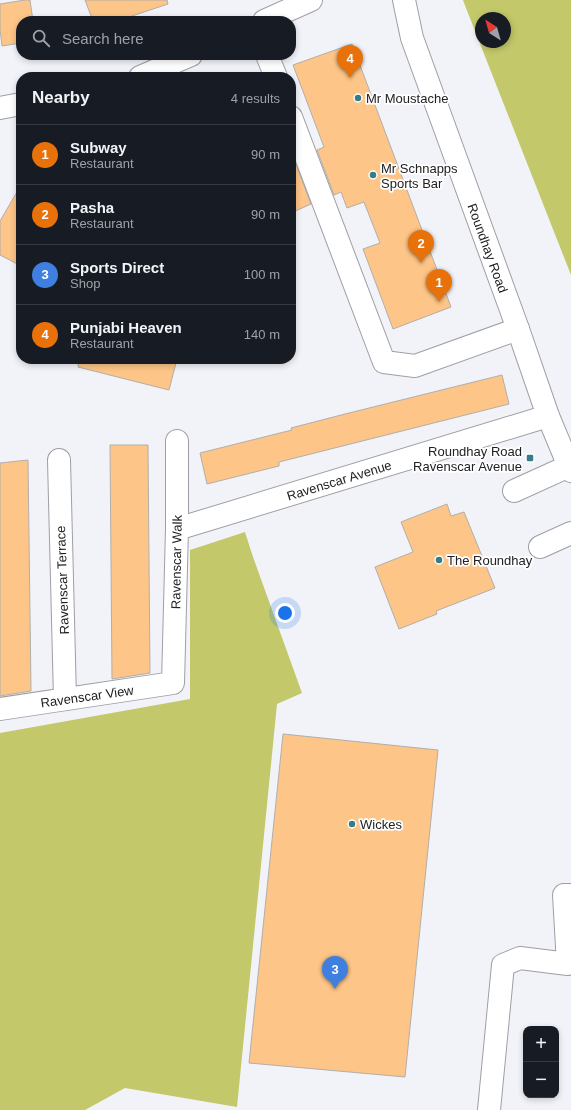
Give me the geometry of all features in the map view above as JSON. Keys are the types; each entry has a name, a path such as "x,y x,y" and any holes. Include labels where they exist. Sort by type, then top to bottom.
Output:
{"street":[{"path":"272,12 311,0"},
{"name":"Roundhay Road","path":"404,0 412,38 518,329 548,416 570,468"},
{"path":"152,72 179,60"},
{"path":"269,60 274,72"},
{"path":"0,108 16,105"},
{"path":"296,130 384,362 416,366 518,329"},
{"name":"Ravenscar Avenue","path":"177,529 548,416"},
{"name":"Ravenscar Walk","path":"173,683 177,529 177,441"},
{"name":"Ravenscar Terrace","path":"59,460 65,699"},
{"path":"514,491 570,468"},
{"path":"540,547 571,533"},
{"name":"Ravenscar View","path":"0,709 173,683"},
{"path":"489,1110 503,964 520,958 568,964 564,895 571,895"}],"green space":[{"path":"463,0 571,0 571,275 482,48 511,48 511,12 475,12 475,31"},
{"path":"245,532 302,693 277,704 237,1107 125,1088 85,1110 0,1110 0,733 190,699 190,550"}],"building":[{"path":"30,0 32,16 16,16 16,44 2,46 0,4"},
{"path":"85,0 167,0 168,4 132,16 91,16"},
{"path":"352,44 451,307 393,329 363,249 380,243 364,202 347,208 341,192 334,195 317,150 324,147 293,65"},
{"path":"296,164 311,204 296,211"},
{"path":"16,194 16,263 0,255 0,221"},
{"path":"78,364 176,364 169,390 78,367"},
{"path":"502,375 509,404 279,462 279,466 207,484 200,453 292,430 291,428 345,414"},
{"path":"110,445 148,445 150,673 112,679"},
{"path":"28,460 31,691 0,696 0,463"},
{"name":"The Roundhay","path":"447,504 451,516 464,512 495,588 436,611 437,614 399,629 375,567 413,552 401,522"},
{"path":"283,734 438,750 405,1077 249,1063"}],"place":[{"name":"Punjabi Heaven","path":"350,78"},
{"name":"Mr Moustache","path":"358,98"},
{"name":"Mr Schnapps Sports Bar","path":"373,175"},
{"name":"Pasha","path":"421,263"},
{"name":"Subway","path":"439,302"},
{"name":"Roundhay Road Ravenscar Avenue","path":"530,458"},
{"name":"The Roundhay","path":"439,560"},
{"name":"Wickes","path":"352,824"},
{"name":"Sports Direct","path":"335,989"}]}
